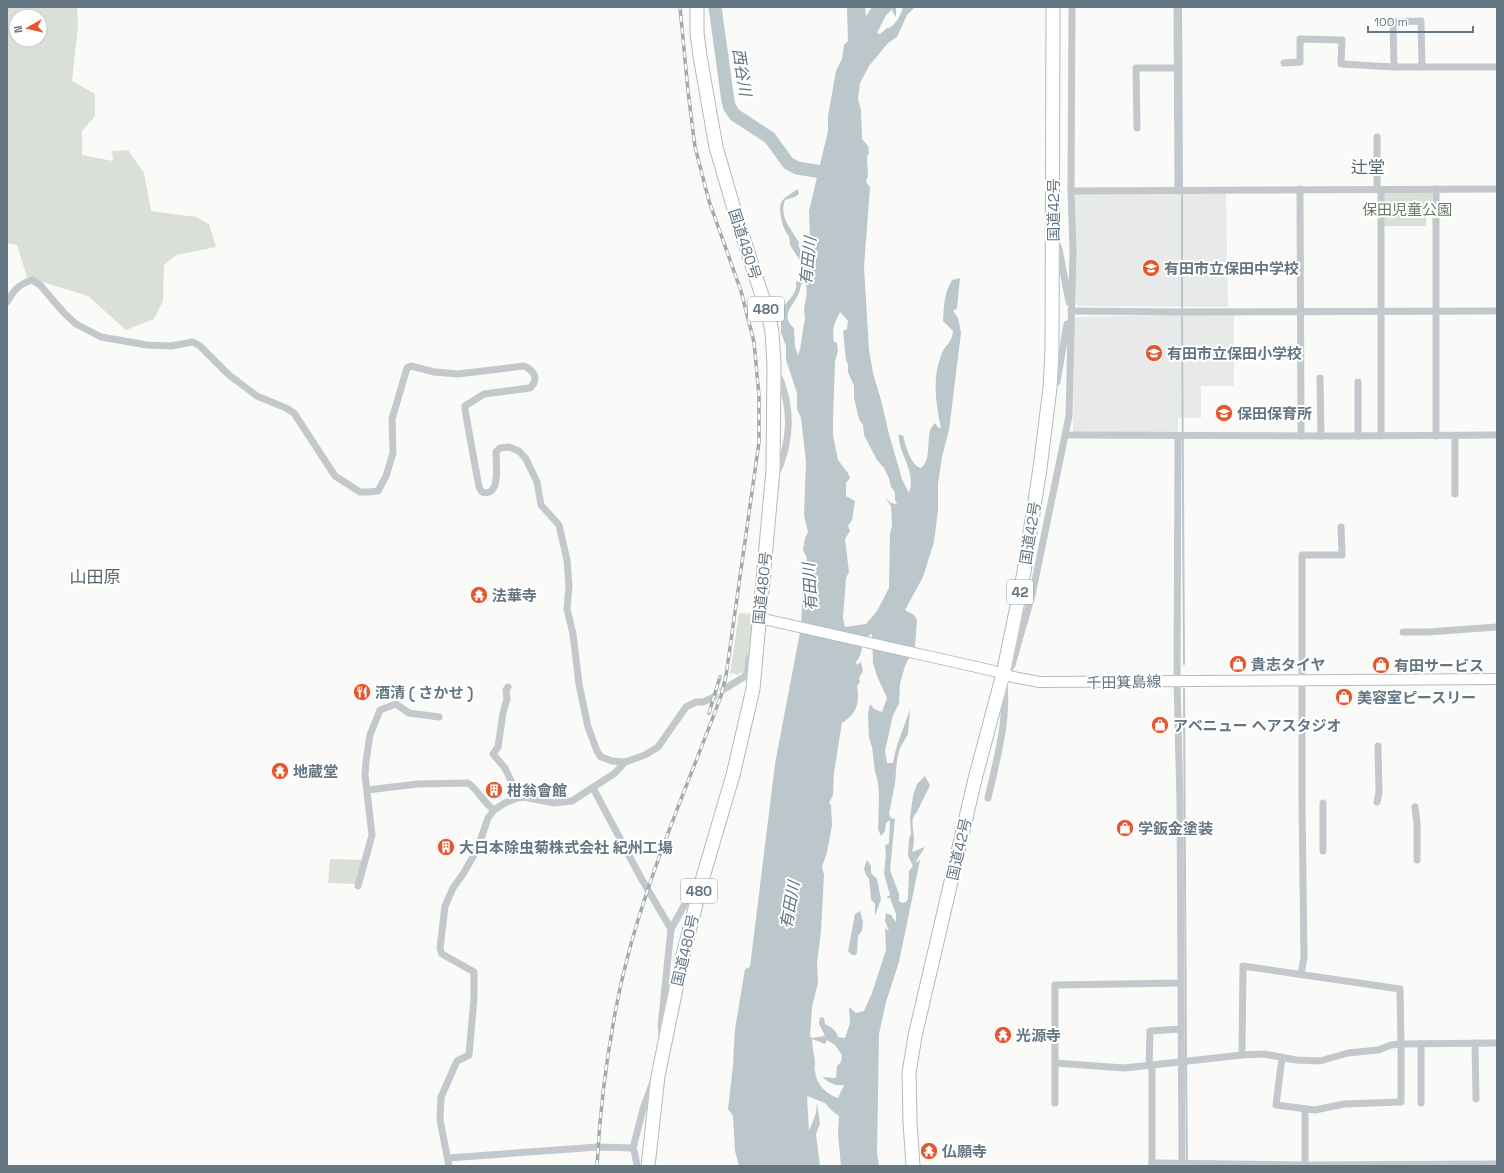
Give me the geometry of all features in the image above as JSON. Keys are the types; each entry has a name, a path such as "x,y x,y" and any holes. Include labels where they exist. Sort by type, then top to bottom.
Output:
{"highway":[{"name":"国道480号","path":"648,1166 658,1076 684,955 703,877 733,775 748,717 762,620 772,485 774,365 772,332 769,317 736,216 714,138 697,33 697,7"},
{"name":"国道42号","path":"913,1166 909,1073 915,1036 1024,572 1040,468 1050,388 1053,312 1053,7"}],"main road":[{"name":"千田箕島線","path":"762,620 1001,673 1023,680 1048,683 1497,679"}],"street":[{"path":"988,798 1000,747 1005,696 1001,673 1012,665 1032,595 1069,416 1073,250 1071,191 1072,7"},
{"path":"1177,7 1178,190"},
{"path":"1394,67 1393,22 1421,21 1422,67"},
{"path":"1284,63 1300,62 1300,39 1342,40 1341,64 1394,67 1497,67"},
{"path":"1137,128 1136,68 1178,68"},
{"path":"1377,137 1379,189 1381,436"},
{"path":"1300,189 1301,436"},
{"path":"1436,189 1436,436"},
{"path":"1071,191 1497,189"},
{"path":"1050,388 1056,382 1066,327 1071,311 1060,249 1056,240 1053,238"},
{"path":"7,302 14,289 23,283 32,280 40,285 64,313 76,324 101,338 147,345 171,346 193,342 200,346 229,375 257,396 286,408 294,413 334,476 360,492 378,491 386,476 392,453 392,419 406,368 411,366 434,372 458,374 524,366 530,369 535,380 534,384 530,388 484,394 466,406 465,410 479,486 482,492 487,493 494,489 496,452 500,448 509,447 519,451 526,459 538,482 541,505 559,525 567,560 569,586 567,609 573,634 579,684 588,727 597,751 600,756 612,761 625,762 645,755 658,746 686,707 696,702 703,702 712,698"},
{"path":"1071,311 1497,311"},
{"path":"1320,378 1321,436"},
{"path":"1358,382 1358,436"},
{"path":"1066,434 1178,436 1497,435"},
{"path":"1178,436 1177,681 1180,802 1182,1165"},
{"path":"1455,436 1455,494"},
{"path":"1301,974 1304,958 1302,803 1302,555 1342,555 1341,527"},
{"path":"726,688 744,677 748,672 753,624 762,620"},
{"path":"1403,632 1428,632 1497,627"},
{"path":"508,687 506,690 507,698 502,713 498,748 493,754 505,768 513,785 524,797"},
{"path":"358,886 372,835 365,775 370,735 380,710 396,704 409,713 438,717"},
{"path":"1377,802 1379,793 1378,746"},
{"path":"449,1166 440,1120 441,1097 457,1061 469,1055 474,998 474,972 442,954 440,943 445,906 477,850 488,818 494,810 505,802 524,797 548,802 565,803 576,799 615,773 625,762"},
{"path":"366,790 418,784 468,783 486,805 494,810"},
{"path":"593,788 641,878 671,929"},
{"path":"1323,803 1323,851"},
{"path":"1415,807 1418,829 1417,860"},
{"path":"664,1052 661,1026 671,929 690,895 703,877"},
{"path":"1242,1055 1244,966 1400,989 1401,1102 1344,1104 1315,1110 1276,1105 1282,1058"},
{"path":"1055,1103 1055,985 1180,983"},
{"path":"1181,1029 1150,1031 1152,1165 1497,1164"},
{"path":"1475,1043 1476,1099"},
{"path":"1055,1063 1124,1068 1264,1054 1296,1060 1320,1061 1341,1054 1355,1051 1378,1050 1391,1045 1497,1043"},
{"path":"1421,1044 1421,1103"},
{"path":"637,1166 633,1148 643,1109 652,1084 658,1076"},
{"path":"1305,1109 1305,1165"},
{"path":"448,1158 598,1147 633,1148"}],"shaded area":[{"name":"有田市立保田中学校","path":"1075,193 1226,193 1228,307 1078,306 1075,302"},
{"name":"有田市立保田小学校","path":"1234,314 1234,386 1201,386 1201,418 1178,418 1178,432 1073,432 1074,321 1076,317"}],"green space":[{"path":"7,7 77,7 78,26 72,81 95,94 95,116 82,131 82,155 113,161 112,151 128,150 144,173 151,211 196,217 209,224 216,247 176,255 164,265 163,301 154,319 126,330 88,296 27,277 17,245 7,243"},
{"name":"保田児童公園","path":"1384,191 1432,192 1432,204 1426,204 1426,226 1382,226"},
{"path":"739,613 753,614 749,652 745,671 737,675 734,673 730,674"},
{"path":"330,859 365,860 357,884 328,883"}],"water":[{"name":"有田川","path":"847,7 865,7 866,16 872,7 896,7 896,17 891,9 886,15 877,33 880,34 896,22 903,7 915,7 907,15 897,37 888,43 869,66 860,83 858,99 861,110 862,139 868,146 869,153 867,157 868,175 866,182 870,187 864,267 869,350 873,373 889,434 902,479 909,493 911,477 899,441 899,434 903,436 911,459 921,468 928,455 931,428 935,423 939,428 941,428 936,401 936,373 942,352 951,339 953,331 943,321 944,305 947,290 952,280 960,278 957,308 953,311 958,318 961,333 949,430 942,457 938,484 938,510 934,542 923,577 905,610 914,615 917,620 915,646 905,666 900,684 899,704 893,715 885,751 887,763 893,763 898,743 910,709 908,734 900,748 897,760 895,783 889,814 891,818 895,819 890,870 899,894 899,901 902,903 906,902 908,899 909,871 913,866 908,856 909,839 911,834 910,817 913,796 917,784 925,776 930,785 913,818 912,825 914,841 912,852 925,847 915,863 920,860 899,962 886,1002 879,1034 877,1153 879,1166 841,1166 838,1134 839,1116 825,1103 807,1096 809,1131 816,1113 817,1103 820,1124 816,1134 820,1166 739,1166 735,1151 733,1116 728,1109 735,1029 745,969 750,967 775,764 801,627 804,568 807,558 803,550 805,538 808,532 804,515 806,462 801,418 797,409 797,393 786,360 786,346 781,333 781,315 783,307 794,293 796,289 796,282 800,281 801,270 804,267 790,245 789,236 781,219 780,209 782,201 798,189 799,194 785,200 783,212 786,222 799,242 800,249 809,263 812,249 810,240 809,211 828,131 828,116 836,71 842,59 844,45 848,41","holes":["805,282 807,293 804,310 805,319 798,356 795,346 794,328 788,319 788,312 798,295 802,283","840,312 848,321 847,329 843,331 846,360 848,372 854,386 854,398 859,419 863,425 864,435 877,460 884,468 889,478 891,487 895,492 895,500 897,504 891,503 885,498 891,506 892,525 890,534 889,588 877,611 866,624 845,627 843,618 846,578 849,572 845,539 850,531 848,526 852,520 855,501 846,496 846,483 850,478 838,460 833,435 835,361 838,351 837,343 834,342 833,334","872,634 873,663 887,698 882,712 874,709 870,704 868,714 869,738 878,782 878,829 881,836 885,831 886,823 890,820 889,843 885,846 886,853 884,874 890,895 886,898 890,898 896,914 896,922 891,915 886,913 885,921 889,931 885,928 886,950 872,993 864,1011 856,1013 849,1007 850,1023 845,1038 838,1037 836,1032 825,1024 824,1018 820,1017 819,1024 825,1036 812,1038 810,1036 812,1007 818,983 817,963 821,931 824,875 822,867 827,852 832,825 831,805 829,803 833,795 834,773 842,722 844,722 852,714 858,702 857,686 860,682 859,678 863,671 861,662 857,665 856,662 859,658 865,639","812,1039 825,1044 827,1040 835,1045 842,1055 841,1062 837,1066 836,1078 822,1077 832,1084 844,1085 838,1098 829,1094 822,1088 817,1080"]},
{"path":"867,860 871,866 871,873 877,879 881,899 875,916 875,904 871,899 869,879 864,869"},
{"path":"860,911 863,922 862,931 858,936 856,955 852,955 848,951 855,914"}],"waterway":[{"name":"西谷川","path":"715,7 728,101 730,108 735,115 770,138 788,163 797,168 835,174"},
{"path":"1181,7 1182,188"},
{"path":"1182,192 1182,310"},
{"path":"1182,314 1184,664"},
{"path":"1184,689 1186,1059"},
{"path":"1186,1064 1187,1161"}],"tunnel":[{"path":"712,698 726,688"}],"railway":[{"path":"597,1166 602,1097 608,1052 616,1007 630,947 653,874 721,696 726,676 759,442 759,396 754,342 741,291 709,201 695,147 680,7"},
{"path":"709,713 720,677"}],"place":[{"name":"有田市立保田中学校","path":"1151,268"},
{"name":"有田市立保田小学校","path":"1154,353"},
{"name":"保田保育所","path":"1224,413"},
{"name":"法華寺","path":"479,595"},
{"name":"貴志タイヤ","path":"1238,664"},
{"name":"有田サービス","path":"1381,665"},
{"name":"酒清 ( さかせ )","path":"362,692"},
{"name":"美容室ピースリー","path":"1344,697"},
{"name":"アベニュー ヘアスタジオ","path":"1160,725"},
{"name":"地蔵堂","path":"280,771"},
{"name":"柑翁會館","path":"494,790"},
{"name":"学鈑金塗装","path":"1125,828"},
{"name":"大日本除虫菊株式会社 紀州工場","path":"446,847"},
{"name":"光源寺","path":"1003,1035"},
{"name":"仏願寺","path":"929,1151"}],"district":[{"name":"辻堂","path":"1368,167"},
{"name":"山田原","path":"95,577"}]}
